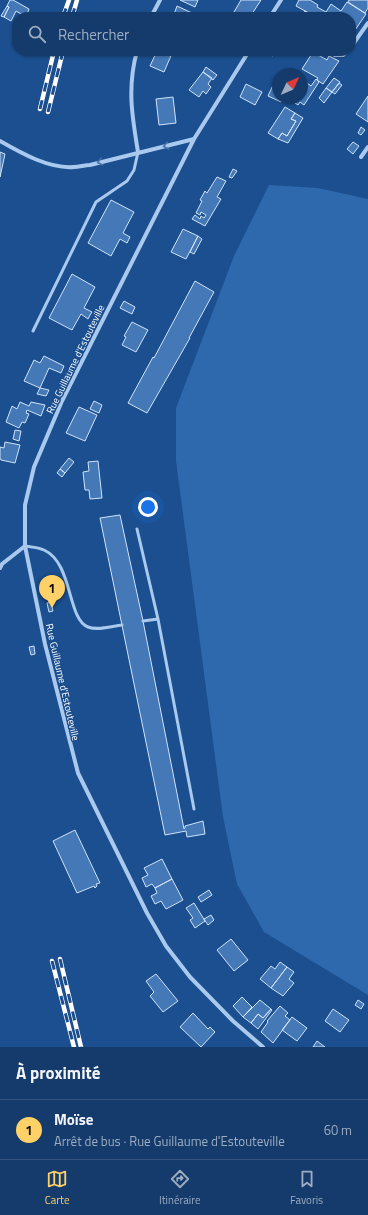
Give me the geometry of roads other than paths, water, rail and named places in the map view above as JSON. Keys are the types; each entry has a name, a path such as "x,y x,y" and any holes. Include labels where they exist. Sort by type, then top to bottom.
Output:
{"street":[{"path":"154,12 160,0"},
{"path":"273,12 281,0"},
{"path":"356,40 368,23"},
{"path":"136,56 132,68 131,105 138,152"},
{"name":"Rue Guillaume d'Estouteville","path":"246,56 194,139 62,401 34,467 25,505 26,546 50,663 78,773 147,913 166,946 190,977 233,1021 263,1047"},
{"path":"0,141 22,153 56,166 74,167 194,139"},
{"path":"361,157 368,147"},
{"path":"0,568 2,564 26,546"}],"lane":[{"path":"33,331 96,202 127,181 134,170 138,152"},
{"path":"137,529 158,619 194,809"},
{"path":"26,546 43,550 55,557 62,568 79,619 88,627 100,628 122,625"},
{"path":"143,621 158,619"}],"railway":[{"path":"65,12 69,0"},
{"path":"73,12 77,0"},
{"path":"40,109 53,56"},
{"path":"48,112 62,56"},
{"path":"60,959 81,1047"},
{"path":"52,961 74,1047"}],"place":[{"name":"Moïse","path":"52,608"}]}
